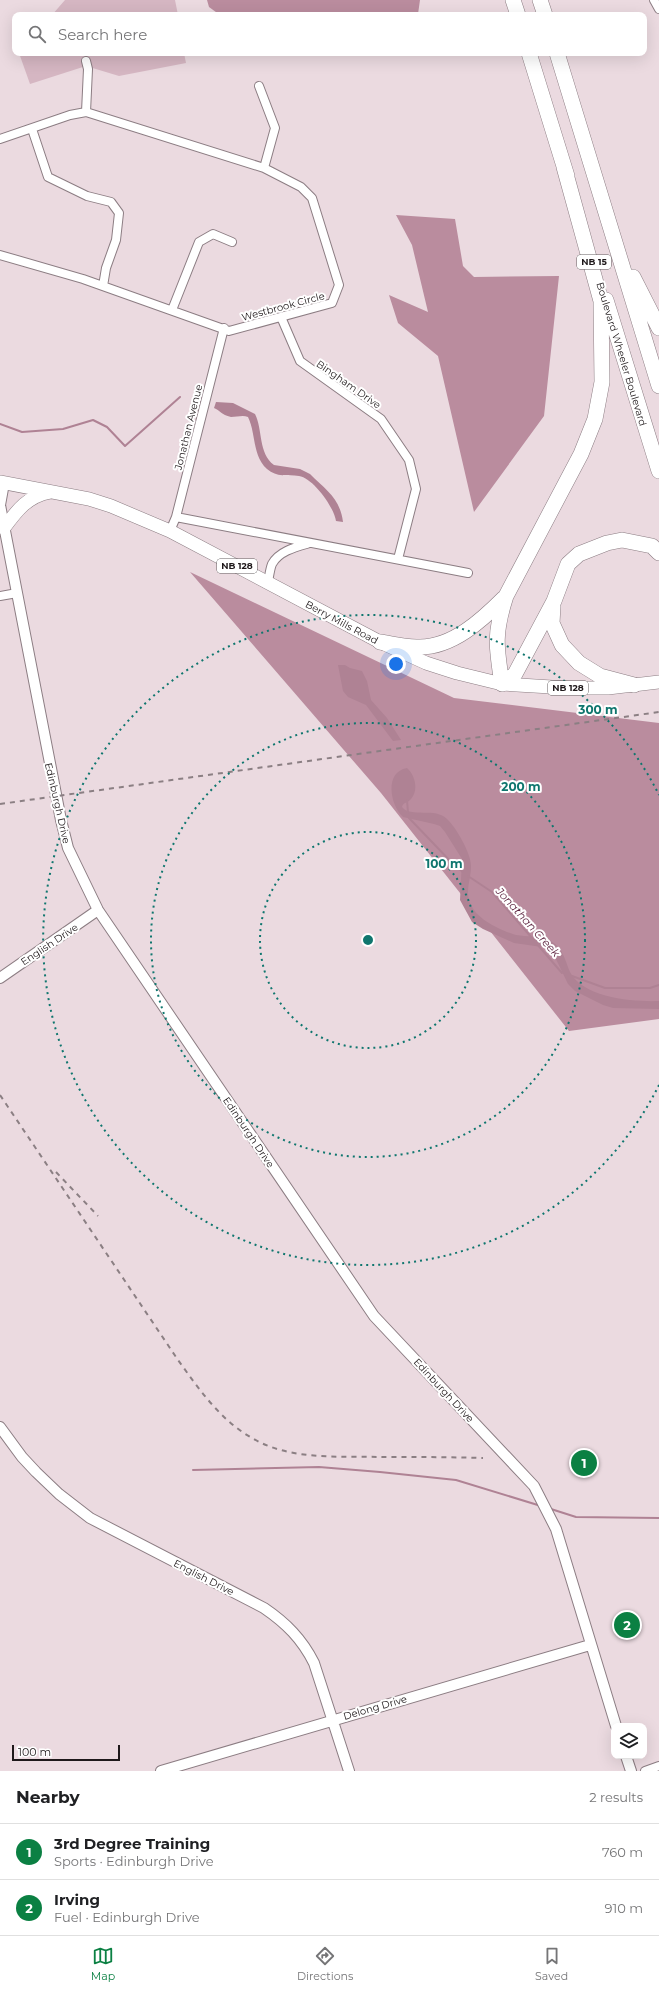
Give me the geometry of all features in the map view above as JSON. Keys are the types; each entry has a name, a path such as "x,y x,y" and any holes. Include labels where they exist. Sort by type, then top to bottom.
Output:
{"highway":[{"path":"513,0 517,12"},
{"path":"540,0 544,12"},
{"name":"Boulevard Wheeler Boulevard","path":"530,56 659,471"},
{"name":"NB 15","path":"558,56 659,386"},
{"path":"502,684 496,636 499,618 506,596 581,454 595,418 602,382 601,301 564,167"},
{"path":"615,242 659,328"},
{"path":"502,684 515,674 554,600 568,564 579,554 606,543 622,540 652,546 659,553"},
{"path":"380,642 421,648 443,642 468,631 506,596"},
{"path":"554,600 552,623 562,645 579,663 600,676 634,685"}],"main road":[{"name":"NB 128","path":"2,483 52,492"},
{"name":"Berry Mills Road","path":"52,492 89,499 111,506 170,530 380,642 426,663 457,673 502,684 568,688 608,688 659,682"},
{"path":"2,524 26,502 41,494 52,492"}],"street":[{"path":"654,0 659,9"},
{"path":"86,61 88,69 86,112"},
{"path":"259,86 275,128 264,168"},
{"name":"Westbrook Circle","path":"0,139 70,115 86,112 264,168 301,187 312,198 339,285 332,303 229,331 103,286 0,255"},
{"path":"32,129 48,178 87,196 111,202 118,213 116,240 106,268 103,286"},
{"path":"172,310 200,242 213,234 232,242"},
{"name":"Bingham Drive","path":"281,317 300,361 381,419 409,460 416,489 398,559"},
{"name":"Jonathan Avenue","path":"170,530 176,517 224,328"},
{"name":"Edinburgh Drive","path":"2,483 0,505 2,524 17,593 55,797 68,848 98,910 374,1316 534,1486 556,1529 590,1645 615,1723"},
{"path":"176,517 314,542 468,573"},
{"path":"268,582 272,564 281,554 294,547 314,542"},
{"path":"0,596 17,593"},
{"name":"English Drive","path":"0,978 98,910"},
{"name":"English Drive","path":"0,1427 22,1458 59,1494 90,1518 251,1600 282,1621 296,1634 307,1649 314,1663 349,1771"},
{"name":"Delong Drive","path":"161,1771 590,1645"},
{"path":"627,1759 630,1771"},
{"path":"645,1771 659,1766"}],"shaded area":[{"path":"65,0 175,0 177,12 55,12"},
{"path":"207,0 420,0 418,12 216,12 209,7"},
{"path":"20,56 185,56 186,63 119,76 86,66 30,84"},
{"path":"396,215 455,219 463,266 474,277 559,276 544,416 474,512 438,356 398,323 389,295 428,312 412,245"},
{"path":"216,402 233,403 255,414 263,448 269,460 274,465 300,469 310,474 335,500 339,507 343,522 336,521 331,508 322,494 305,478 299,476 278,475 267,469 259,457 248,417 231,417 225,415 214,408"},
{"path":"190,572 454,698 659,723 659,1019 569,1031 381,793"},
{"path":"338,665 345,665 362,671 367,681 371,700 387,718 401,740 393,741 366,705 348,697 343,691"},
{"path":"407,768 414,779 415,791 411,799 403,804 402,807 411,812 442,815 455,828 463,842 471,862 468,890 470,903 473,909 483,919 490,924 510,933 516,935 541,937 554,943 563,954 570,972 577,981 586,988 610,997 636,1001 659,1001 659,1009 613,1008 603,1005 575,991 568,984 554,955 549,950 542,947 514,943 483,929 472,922 460,900 462,859 445,832 440,826 403,817 398,812 395,805 392,797 392,782 400,771"}],"waterway":[{"name":"Jonathan Creek","path":"0,424 22,432 63,429 93,420 107,427 125,446 180,397"},
{"name":"Jonathan Creek","path":"407,800 408,813"},
{"name":"Jonathan Creek","path":"409,818 455,866 463,872"},
{"name":"Jonathan Creek","path":"468,876 492,892 532,938"},
{"name":"Jonathan Creek","path":"537,944 562,973"},
{"name":"Jonathan Creek","path":"572,976 605,988 650,988 659,985"},
{"path":"193,1470 319,1467 380,1472 456,1480 541,1506"},
{"path":"551,1509 576,1517 659,1518"}],"railway":[{"path":"0,804 659,712"},
{"path":"0,1095 178,1360 211,1403 240,1431 267,1445 283,1451 316,1456 483,1458"},
{"path":"56,1172 98,1216"}],"place":[{"name":"3rd Degree Training","path":"584,1463"},
{"name":"Irving","path":"627,1625"}]}
